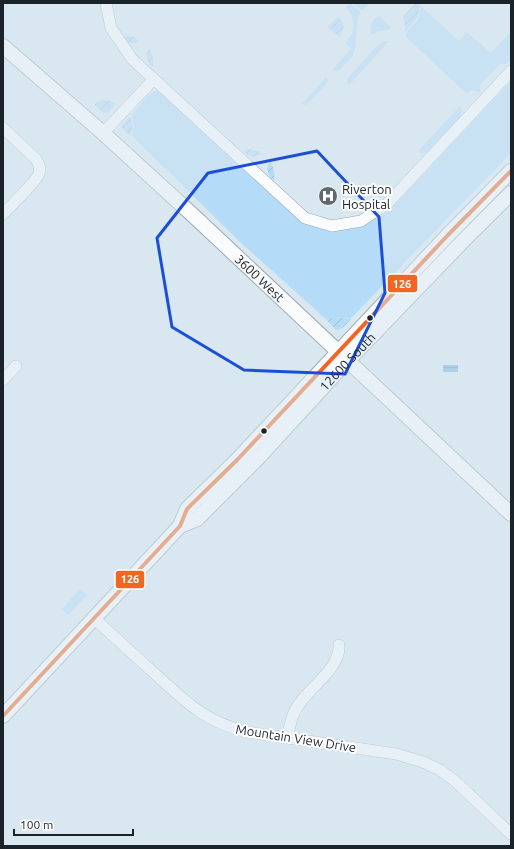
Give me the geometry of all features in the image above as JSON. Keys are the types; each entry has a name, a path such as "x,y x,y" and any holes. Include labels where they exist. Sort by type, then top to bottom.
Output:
{"main road":[{"name":"3600 West","path":"3,46 103,133 197,219 511,514"},
{"name":"12600 South","path":"3,716 180,526 197,519 257,459 448,235 511,171"},
{"name":"12600 South","path":"343,357 511,193"}],"street":[{"path":"106,3 111,28 132,59 305,218 332,226 361,221 388,204 511,71"},
{"path":"103,133 154,79"},
{"path":"3,128 36,159 39,163 40,170 35,179 3,214"},
{"path":"4,378 16,366"},
{"name":"Mountain View Drive","path":"93,618 183,700 202,715 213,721 235,729 396,754 423,762 440,770 455,781 511,834"},
{"path":"287,738 290,724 296,709 331,668 337,657 340,645"}],"highlighted area":[{"path":"317,151 379,217 385,293 345,374 244,370 172,327 157,238 208,173"}],"shaded area":[{"path":"350,3 361,13 358,18 355,49 353,55 340,70 336,71 332,70 351,49 346,43 354,26 352,18 346,8"},
{"path":"353,3 368,3 369,4 362,11"},
{"path":"416,3 420,5 418,17 405,32 403,17"},
{"path":"421,6 459,41 467,32 491,53 511,32 511,59 506,64 500,64 480,85 480,92 472,90 466,93 406,37 406,33 419,18"},
{"path":"380,16 391,27 390,29 379,31 371,35 371,24 377,17"},
{"path":"338,17 344,26 339,37 328,27"},
{"path":"133,36 139,41 131,43 123,37"},
{"path":"384,41 389,41 349,85 347,83 347,79 377,46"},
{"path":"149,49 153,58 153,67 147,59"},
{"path":"326,77 328,80 326,85 306,105 302,104"},
{"path":"511,81 511,153 351,318 335,317 327,320 239,241 132,136 134,125 131,115 150,94 155,91 162,91 288,209 346,229 369,223 389,211"},
{"path":"104,100 111,101 115,104 108,112 104,113 94,105"},
{"path":"460,106 462,112 459,119 426,153 421,153 419,150"},
{"path":"130,116 133,125 130,136 122,128 122,125"},
{"path":"249,149 258,151 262,154 253,157 243,151"},
{"path":"270,162 274,171 274,181 268,172"},
{"path":"335,317 351,319 343,327 336,330 327,320"},
{"path":"443,365 458,365 458,372 443,372"},
{"path":"80,589 87,595 68,615 62,609"}],"transit line":[{"name":"126","path":"3,716 180,526 187,509 237,460 448,235 511,171"}],"place":[{"name":"Riverton Hospital","path":"328,196"}]}
